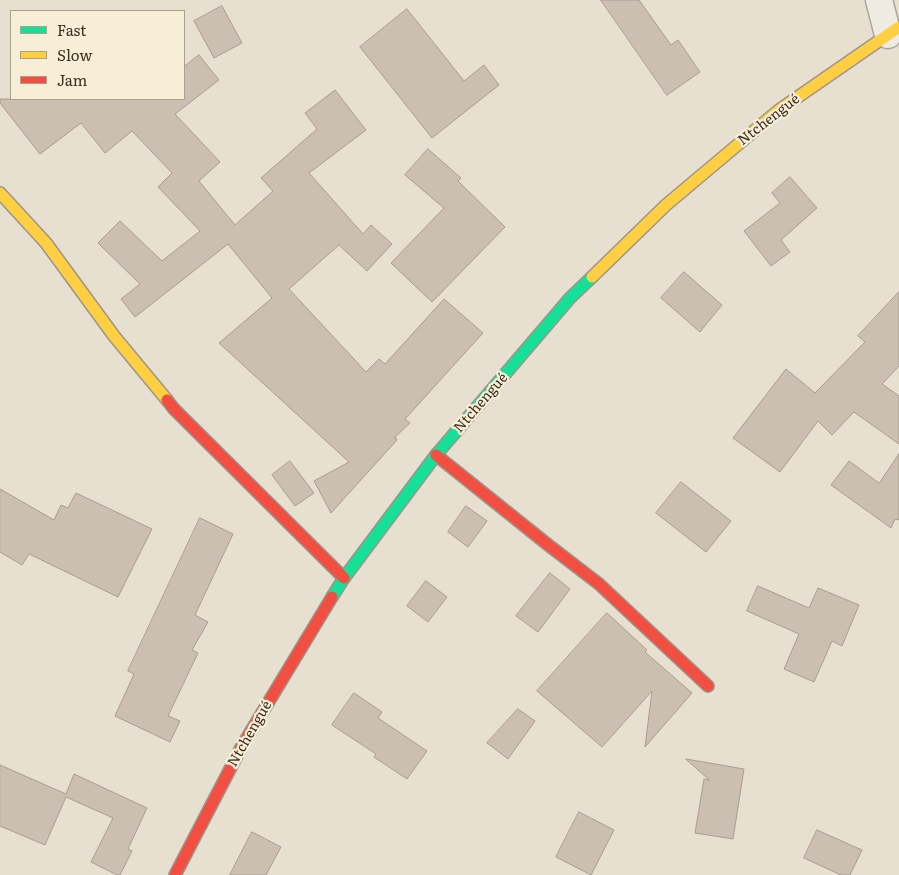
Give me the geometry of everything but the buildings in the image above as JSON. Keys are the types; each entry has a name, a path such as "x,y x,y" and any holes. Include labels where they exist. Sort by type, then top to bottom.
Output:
{"main road":[{"name":"Ntchengué","path":"175,875 242,746 344,578 436,455 570,298 666,205 778,110 894,31"},
{"path":"0,193 46,243 114,336 174,409 344,578"},
{"path":"436,455 599,584 708,686"}],"street":[{"path":"879,0 894,31"}],"traffic: fast":[{"path":"332,597 344,578 436,455 570,298 592,277"}],"traffic: slow":[{"path":"592,277 666,205 779,110 899,27"},
{"path":"0,193 46,243 114,336 167,400"}],"traffic: jam":[{"path":"167,400 344,578"},
{"path":"436,455 599,584 708,686"},
{"path":"175,875 242,746 332,597"}]}
